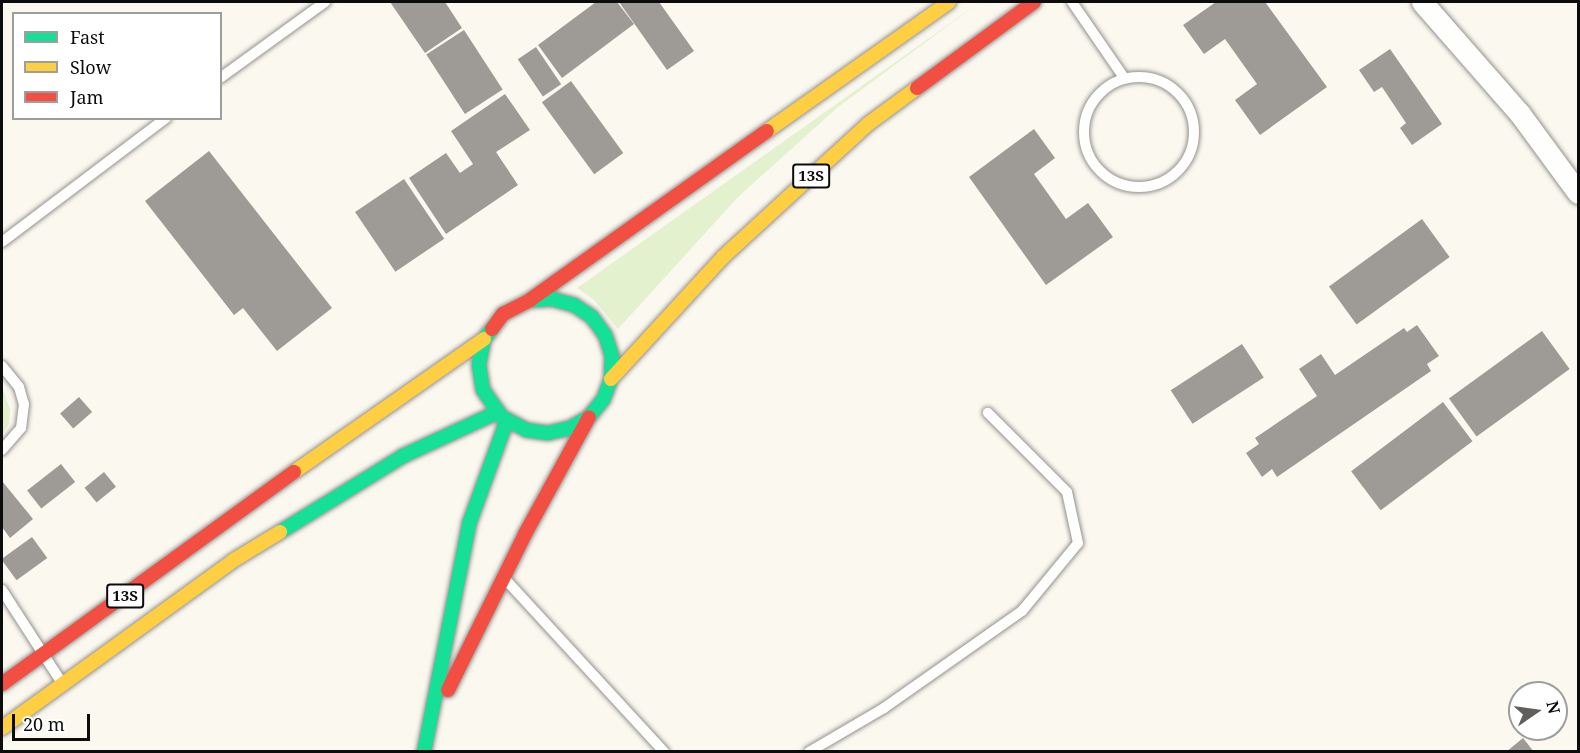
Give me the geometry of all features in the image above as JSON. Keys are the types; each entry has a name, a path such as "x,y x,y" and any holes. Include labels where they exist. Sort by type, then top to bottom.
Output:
{"main road":[{"name":"13S","path":"2,684 367,418 484,339 503,314 530,300 949,2"},
{"name":"13S","path":"611,379 723,257 868,124 1034,2"},
{"name":"13S","path":"484,339 479,364 483,390 502,416 526,430 548,433 570,428 588,417 603,400 611,379 612,356 605,335 592,317 574,305 552,299 530,300"},
{"name":"13S","path":"2,728 64,686 234,560 403,456 502,416"},
{"path":"424,752 432,722 469,524 502,416"},
{"path":"432,722 503,578 588,417"}],"street":[{"path":"1422,2 1520,114 1578,193"}],"lane":[{"path":"222,77 325,2"},
{"path":"1072,2 1125,79"},
{"path":"1125,79 1156,79 1172,88 1192,118 1190,153 1166,180 1150,186 1131,187 1100,171 1089,157 1084,139 1084,120 1092,103 1104,89 1125,79"},
{"path":"2,242 163,120"},
{"path":"2,366 19,387 24,404 21,428 2,450"},
{"path":"809,752 884,708 1022,611 1078,543 1067,492 988,413"},
{"path":"503,578 664,752"},
{"path":"2,590 64,686"}],"green space":[{"path":"980,2 838,107 738,197 618,329 594,300 577,288"},
{"path":"2,387 10,409 9,424 2,435"}],"building":[{"path":"390,2 445,2 462,28 425,53"},
{"path":"596,2 617,2 634,24 562,78 538,45"},
{"path":"619,2 659,2 694,51 667,70"},
{"path":"1216,2 1265,2 1327,87 1260,135 1235,100 1257,84 1225,39 1204,54 1183,25"},
{"path":"464,30 503,90 465,114 426,55"},
{"path":"536,47 561,84 543,97 518,59"},
{"path":"1390,49 1442,124 1412,145 1400,128 1406,123 1382,87 1374,92 1359,70"},
{"path":"571,81 623,153 594,174 542,102"},
{"path":"505,94 530,130 496,152 518,185 446,234 409,178 446,153 460,173 473,164 451,131"},
{"path":"1034,129 1055,158 1034,174 1066,219 1088,203 1113,237 1046,285 969,177"},
{"path":"209,151 332,308 277,351 243,308 234,315 145,201"},
{"path":"404,179 444,239 395,272 355,212"},
{"path":"1422,219 1450,257 1357,325 1329,287"},
{"path":"1417,325 1439,356 1427,364 1431,371 1277,477 1272,469 1262,477 1246,453 1259,444 1255,438 1317,396 1299,369 1321,354 1335,375 1404,328 1407,332"},
{"path":"1542,331 1570,369 1477,437 1449,399"},
{"path":"1242,344 1264,378 1192,424 1171,390"},
{"path":"79,397 92,412 73,428 60,413"},
{"path":"1443,402 1472,441 1381,510 1351,471"},
{"path":"61,464 75,482 41,509 27,490"},
{"path":"104,472 116,487 97,502 85,488"},
{"path":"2,481 33,519 10,538 2,527"},
{"path":"32,537 47,558 17,580 2,559"},
{"path":"1519,741 1525,741 1534,752 1506,752"}],"traffic: fast":[{"path":"492,329 484,339 479,365 483,390 502,417 526,430 548,433 570,428 589,417 603,400 611,379 612,356 605,335 592,317 574,305 552,299 530,300"},
{"path":"280,532 403,456 498,412"},
{"path":"424,752 469,524 507,420"}],"traffic: slow":[{"path":"767,131 949,2"},
{"path":"611,379 723,257 868,124 917,88"},
{"path":"294,472 484,339"},
{"path":"2,728 234,560 280,532"}],"traffic: jam":[{"path":"917,88 1034,2"},
{"path":"492,329 503,314 530,300 767,131"},
{"path":"448,690 525,534 589,417"},
{"path":"2,684 294,472"}]}
